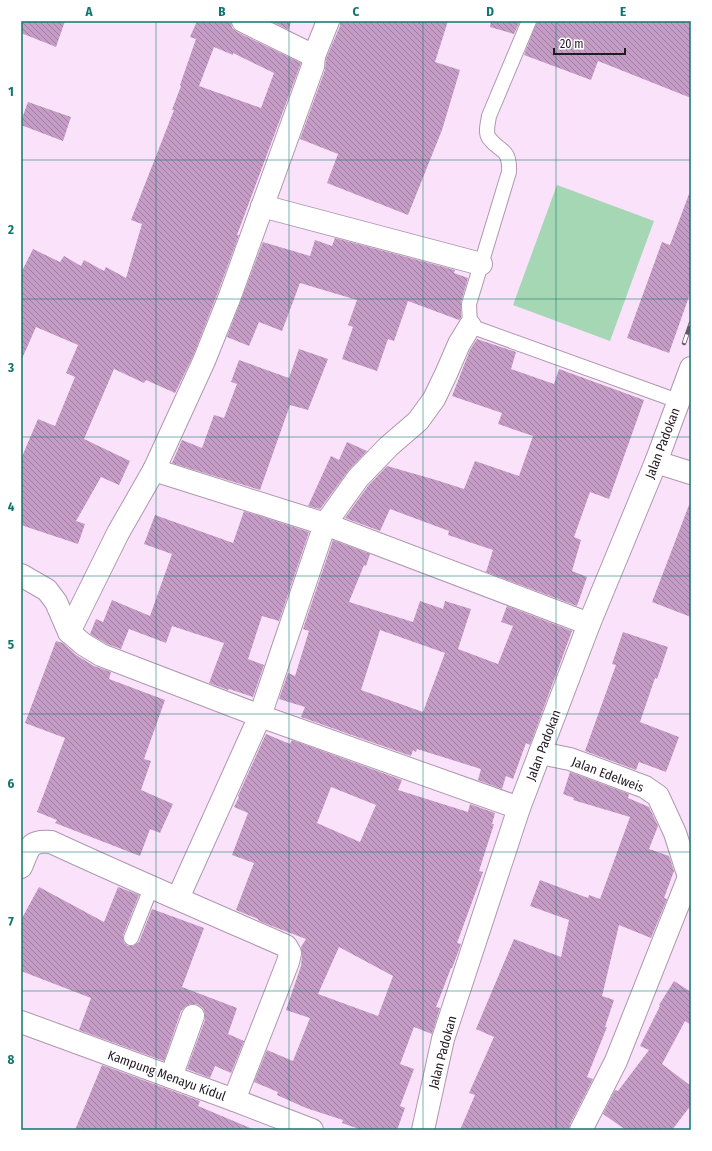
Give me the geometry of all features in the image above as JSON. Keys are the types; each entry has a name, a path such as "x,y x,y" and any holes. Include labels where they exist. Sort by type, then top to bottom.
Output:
{"street":[{"path":"244,21 314,56"},
{"path":"69,632 118,533 154,470 204,361 230,296 313,66 314,56 328,21"},
{"path":"262,206 481,264"},
{"path":"178,898 260,716 325,524 358,478 389,446 418,421 434,399 459,344 470,326"},
{"name":"Jalan Padokan","path":"422,1130 444,1039 519,808 589,624 656,462 691,368"},
{"path":"656,462 691,473"},
{"path":"154,470 325,524 589,624"},
{"path":"21,575 47,590 56,602 69,632 83,644 101,655 260,716 519,808"},
{"name":"Jalan Edelweis","path":"540,753 570,759 645,787 658,796 675,833 690,878"},
{"path":"21,867 29,847 39,841 51,842 151,888 178,898 286,946 290,952 288,962 234,1100"},
{"path":"581,1130 616,1061 690,878"},
{"path":"171,1077 193,1016"},
{"name":"Kampung Menayu Kidul","path":"21,1022 312,1130"}],"lane":[{"path":"529,21 489,116 487,127 488,137 504,151 509,161 509,172 469,304 470,326 678,401"},
{"path":"131,938 151,888"}],"green space":[{"path":"557,185 654,221 610,341 513,305"}],"building":[{"path":"21,21 65,21 56,47 21,33"},
{"path":"197,21 231,21 232,28 237,32 301,63 237,235 239,235 218,292 193,356 175,393 146,380 144,383 114,369 84,439 130,461 119,485 101,477 76,521 85,524 78,544 21,525 21,459 38,419 55,426 75,377 66,373 78,345 36,327 21,361 21,273 33,249 60,262 64,256 81,266 84,260 104,271 106,267 126,278 142,224 131,220 174,110 172,110 196,39 190,37","holes":["214,47 233,55 233,53 274,73 261,108 199,86"]},
{"path":"271,21 291,21 289,30"},
{"path":"340,21 448,21 435,62 460,70 442,130 408,215 327,183 338,154 300,139 325,70 326,59 340,26"},
{"path":"491,21 520,21 514,34 490,27"},
{"path":"537,21 691,21 691,98 598,61 591,80 524,55"},
{"path":"28,102 71,117 63,141 21,125"},
{"path":"689,194 691,194 691,291 669,353 627,338 662,242 670,245"},
{"path":"335,238 455,270 454,273 468,278 461,302 461,318 459,320 408,301 394,341 388,339 377,371 342,359 353,327 348,325 357,300 300,283 282,331 259,322 249,346 227,337 263,242 310,256 315,240 332,246"},
{"path":"477,339 516,352 511,369 554,384 559,369 644,400 609,499 590,492 574,537 581,540 572,571 587,577 577,606 486,572 493,550 448,535 449,531 390,509 380,531 345,518 368,486 387,466 464,489 475,461 519,476 533,436 498,424 502,413 452,396 470,350"},
{"path":"299,349 328,359 308,410 290,405 260,490 172,463 182,440 202,448 214,415 224,418 237,384 231,382 239,360 289,378"},
{"path":"347,442 367,451 348,471 320,509 308,506 331,456 339,460"},
{"path":"689,505 691,505 691,617 652,602"},
{"path":"244,511 309,532 279,621 262,616 248,659 264,665 253,697 209,683 224,643 172,626 166,643 129,629 121,649 107,644 90,634 96,619 103,622 112,600 150,616 172,554 144,544 155,515 233,543"},
{"path":"333,540 370,554 349,602 413,622 420,601 443,609 445,601 471,609 458,649 498,664 513,626 501,622 507,606 572,631 530,745 526,743 513,779 506,776 502,789 478,780 481,769 417,749 416,752 413,750 411,756 301,717 305,707 279,699 288,673 295,676 309,631 303,629","holes":["380,630 445,653 423,712 361,690"]},
{"path":"623,632 668,647 657,679 655,678 640,722 679,737 666,772 639,762 636,770 585,751 616,665 612,664"},
{"path":"56,641 63,643 76,655 94,666 111,672 109,679 165,700 144,759 151,761 141,790 173,804 160,833 150,829 140,856 55,823 57,820 37,812 65,738 25,723"},
{"path":"266,734 290,744 292,740 402,780 398,790 468,812 470,804 495,813 492,824 494,824 479,871 483,872 457,943 461,944 436,1007 440,1008 432,1034 414,1027 400,1064 414,1069 400,1106 405,1108 397,1130 362,1130 342,1123 343,1120 306,1108 277,1095 278,1092 254,1082 267,1050 293,1061 310,1018 286,1010 301,966 301,947 306,939 264,923 236,910 254,863 232,855 248,813 234,807 239,797 238,796","holes":["331,787 376,805 360,842 317,823","339,947 393,976 378,1016 318,994"]},
{"path":"570,772 629,794 628,798 649,807 658,826 649,849 669,856 674,871 664,898 667,899 651,938 619,925 602,996 614,1000 605,1027 607,1027 587,1077 593,1079 570,1124 569,1130 460,1130 475,1095 469,1093 494,1037 476,1029 514,939 561,957 569,920 530,906 540,880 588,898 589,895 600,899 630,817 573,800 574,798 563,794"},
{"path":"39,887 104,922 118,887 139,895 123,935 124,943 128,946 133,946 139,942 152,909 204,928 182,987 237,1008 228,1034 244,1041 231,1073 215,1066 210,1078 187,1069 205,1020 203,1008 197,1004 190,1004 181,1011 164,1061 79,1030 91,998 21,971 21,920"},
{"path":"674,981 691,992 691,1025 685,1021 662,1064 691,1086 691,1105 672,1130 626,1130 603,1114 615,1090 618,1091 649,1050 640,1046 660,1006 659,1005"},
{"path":"102,1065 200,1101 198,1106 255,1130 75,1130"}],"railway":[{"path":"684,343 691,323"}]}
